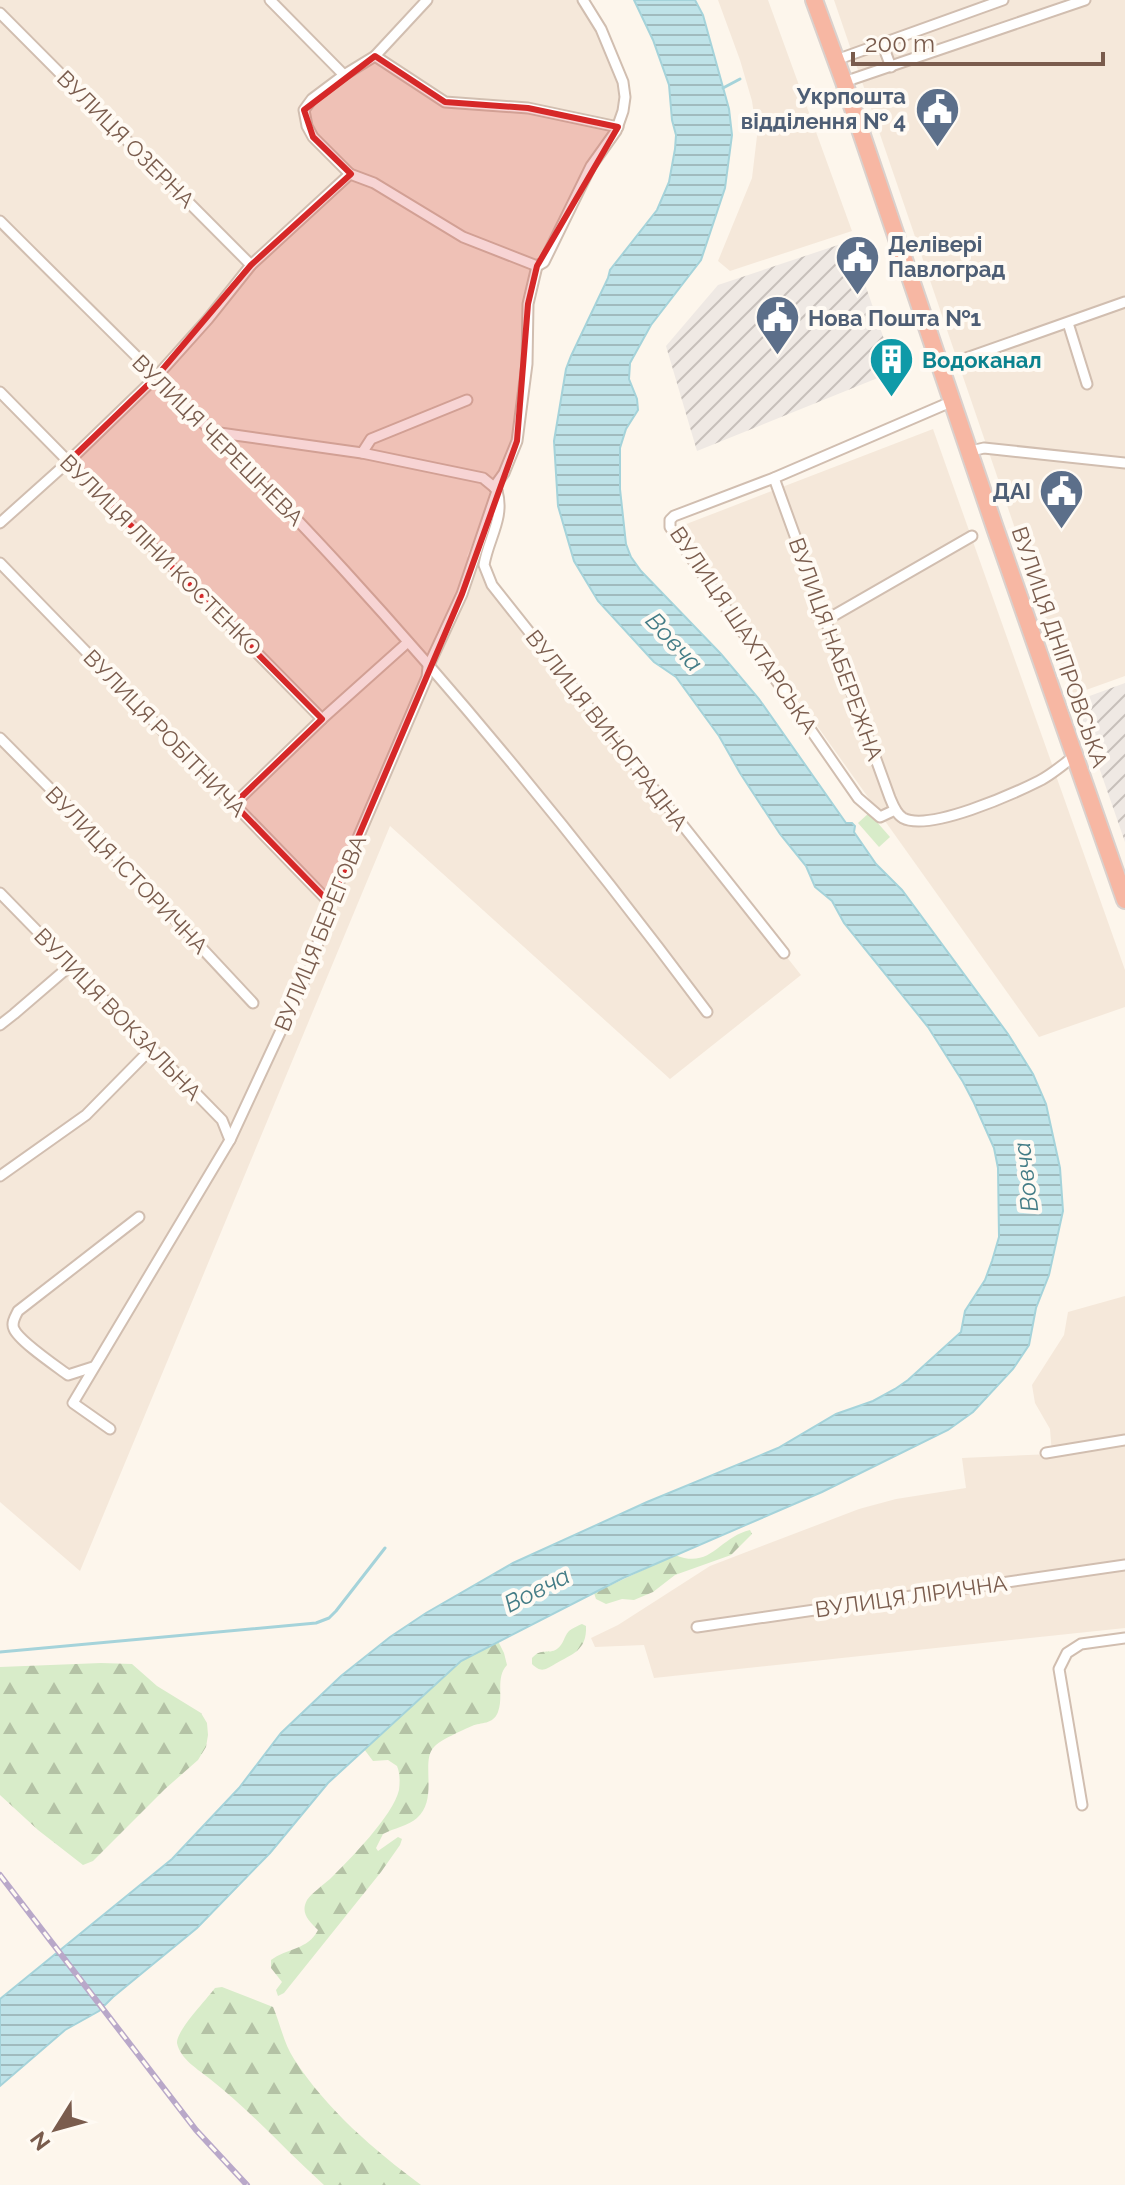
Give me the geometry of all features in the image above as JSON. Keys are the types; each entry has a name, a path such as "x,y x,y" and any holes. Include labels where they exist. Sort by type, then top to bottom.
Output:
{"highway":[{"name":"ВУЛИЦЯ ДНІПРОВСЬКА","path":"814,0 1125,900"}],"street":[{"path":"270,0 344,75"},
{"path":"427,0 375,56 312,99 304,110 307,126 313,137 350,174 374,183 463,237 537,266"},
{"path":"375,56 445,102 528,108 618,127 625,97 623,82 601,29 583,0"},
{"path":"836,60 1003,0"},
{"path":"1049,0 1053,11"},
{"path":"844,82 1085,0"},
{"name":"ВУЛИЦЯ ОЗЕРНА","path":"0,13 251,265"},
{"path":"882,43 891,67"},
{"name":"ВУЛИЦЯ БЕРЕГОВА","path":"110,1429 73,1403 230,1140 311,966 330,903 427,677 428,667 462,594 496,489 517,441 527,364 528,304 537,266 544,262 591,166 618,127"},
{"path":"0,523 156,377 251,265 350,174"},
{"name":"ВУЛИЦЯ ЧЕРЕШНЕВА","path":"0,221 294,516 428,667"},
{"path":"941,367 1125,302"},
{"path":"1068,323 1087,384"},
{"name":"ВУЛИЦЯ ЛІНИ КОСТЕНКО","path":"0,392 322,719"},
{"path":"362,453 371,439 467,400"},
{"name":"ВУЛИЦЯ ШАХТАРСЬКА","path":"899,814 880,817 858,798 670,527 670,520 953,401"},
{"path":"212,431 362,453 483,478 496,489"},
{"path":"971,451 984,448 1125,463"},
{"name":"ВУЛИЦЯ НАБЕРЕЖНА","path":"774,478 899,814"},
{"name":"ВУЛИЦЯ ВИНОГРАДНА","path":"496,489 500,500 499,517 484,565 492,585 784,953"},
{"path":"826,620 972,536"},
{"name":"ВУЛИЦЯ РОБІТНИЧА","path":"0,563 330,903"},
{"path":"234,804 408,642"},
{"path":"428,667 543,801 707,1012"},
{"name":"ВУЛИЦЯ ІСТОРИЧНА","path":"0,738 99,838 253,1003"},
{"path":"899,814 924,821 960,813 1041,780 1074,756"},
{"name":"ВУЛИЦЯ ВОКЗАЛЬНА","path":"0,893 222,1120 230,1140"},
{"path":"0,1025 71,965"},
{"path":"0,1176 86,1115 151,1049"},
{"path":"93,1367 68,1375 28,1344 14,1329 13,1320 18,1311 139,1217"},
{"path":"1046,1453 1125,1440"},
{"name":"ВУЛИЦЯ ЛІРИЧНА","path":"697,1627 1125,1565"},
{"path":"1082,1805 1059,1669 1067,1653 1081,1644 1125,1638"}],"highlighted area":[{"path":"375,56 445,102 528,108 618,127 537,266 528,304 517,441 462,594 330,903 234,804 322,719 68,462 156,377 251,265 351,174 313,137 304,110"}],"shaded area":[{"path":"0,0 584,0 623,82 623,111 537,267 528,304 517,441 467,556 801,975 670,1079 390,826 80,1571 0,1502"},
{"path":"718,0 768,0 852,231 730,271 718,261 752,178 757,136 752,101"},
{"path":"834,0 1125,0 1125,676 1072,695"},
{"path":"850,241 895,371 697,451 666,346 718,285"},
{"path":"933,429 1125,970 1125,1007 1039,1037 676,528"},
{"path":"1125,683 1125,842 1076,701"},
{"path":"1125,1296 1125,1628 654,1678 644,1645 595,1647 591,1638 618,1625 710,1566 859,1509 896,1499 966,1488 962,1458 1052,1454 1050,1429 1035,1403 1032,1385 1064,1335 1068,1312"}],"green space":[{"path":"869,813 890,837 879,847 858,823"},
{"path":"750,1530 752,1534 731,1555 675,1575 653,1592 634,1600 622,1599 606,1604 596,1599 594,1593 675,1555 687,1559 706,1556 730,1539"},
{"path":"582,1624 586,1626 586,1634 577,1651 546,1669 538,1669 532,1664 532,1658 557,1649 569,1631"},
{"path":"498,1641 507,1665 501,1676 500,1706 496,1716 452,1735 434,1747 430,1753 427,1801 423,1810 413,1821 383,1834 376,1848 378,1851 398,1837 402,1839 400,1845 284,1993 278,1996 276,1990 282,1982 271,1968 271,1960 314,1937 318,1930 305,1913 307,1900 369,1837 388,1812 399,1790 397,1766 388,1760 373,1761 364,1749 461,1661"},
{"path":"132,1664 157,1686 201,1713 207,1723 208,1735 206,1747 198,1760 93,1861 83,1865 0,1795 0,1667"},
{"path":"222,1987 273,2007 291,2053 321,2095 369,2143 421,2185 324,2185 240,2104 186,2059 177,2043 181,2031 215,1988"}],"water":[{"name":"Вовча","path":"634,0 695,0 703,15 729,109 732,135 725,188 701,260 651,325 630,363 629,379 638,410 626,429 620,448 620,489 626,544 641,571 721,654 759,699 846,823 855,826 854,832 876,864 902,890 1008,1034 1033,1074 1046,1104 1060,1168 1063,1211 1029,1345 1013,1369 973,1412 948,1430 822,1492 623,1578 461,1661 328,1783 270,1853 197,1928 99,2011 65,2030 0,2086 0,1999 172,1859 239,1788 281,1733 341,1676 426,1613 513,1563 647,1502 778,1448 836,1414 873,1401 895,1389 961,1332 965,1311 985,1280 992,1261 999,1237 998,1168 994,1148 963,1082 928,1027 844,923 832,901 815,887 806,866 780,834 719,736 676,677 654,662 598,601 574,561 558,506 554,441 566,369 610,270 657,210 669,182 675,149 669,85"}],"waterway":[{"path":"723,88 740,79"},
{"path":"0,1652 316,1623 329,1618 336,1611 385,1548"}],"railway":[{"path":"0,1875 196,2130 247,2185"}],"place":[{"name":"Укрпошта відділення № 4","path":"937,148"},
{"name":"Делівері Павлоград","path":"857,296"},
{"name":"Нова Пошта №1","path":"777,357"},
{"name":"Водоканал","path":"891,399"},
{"name":"ДАІ","path":"1062,530"}]}
